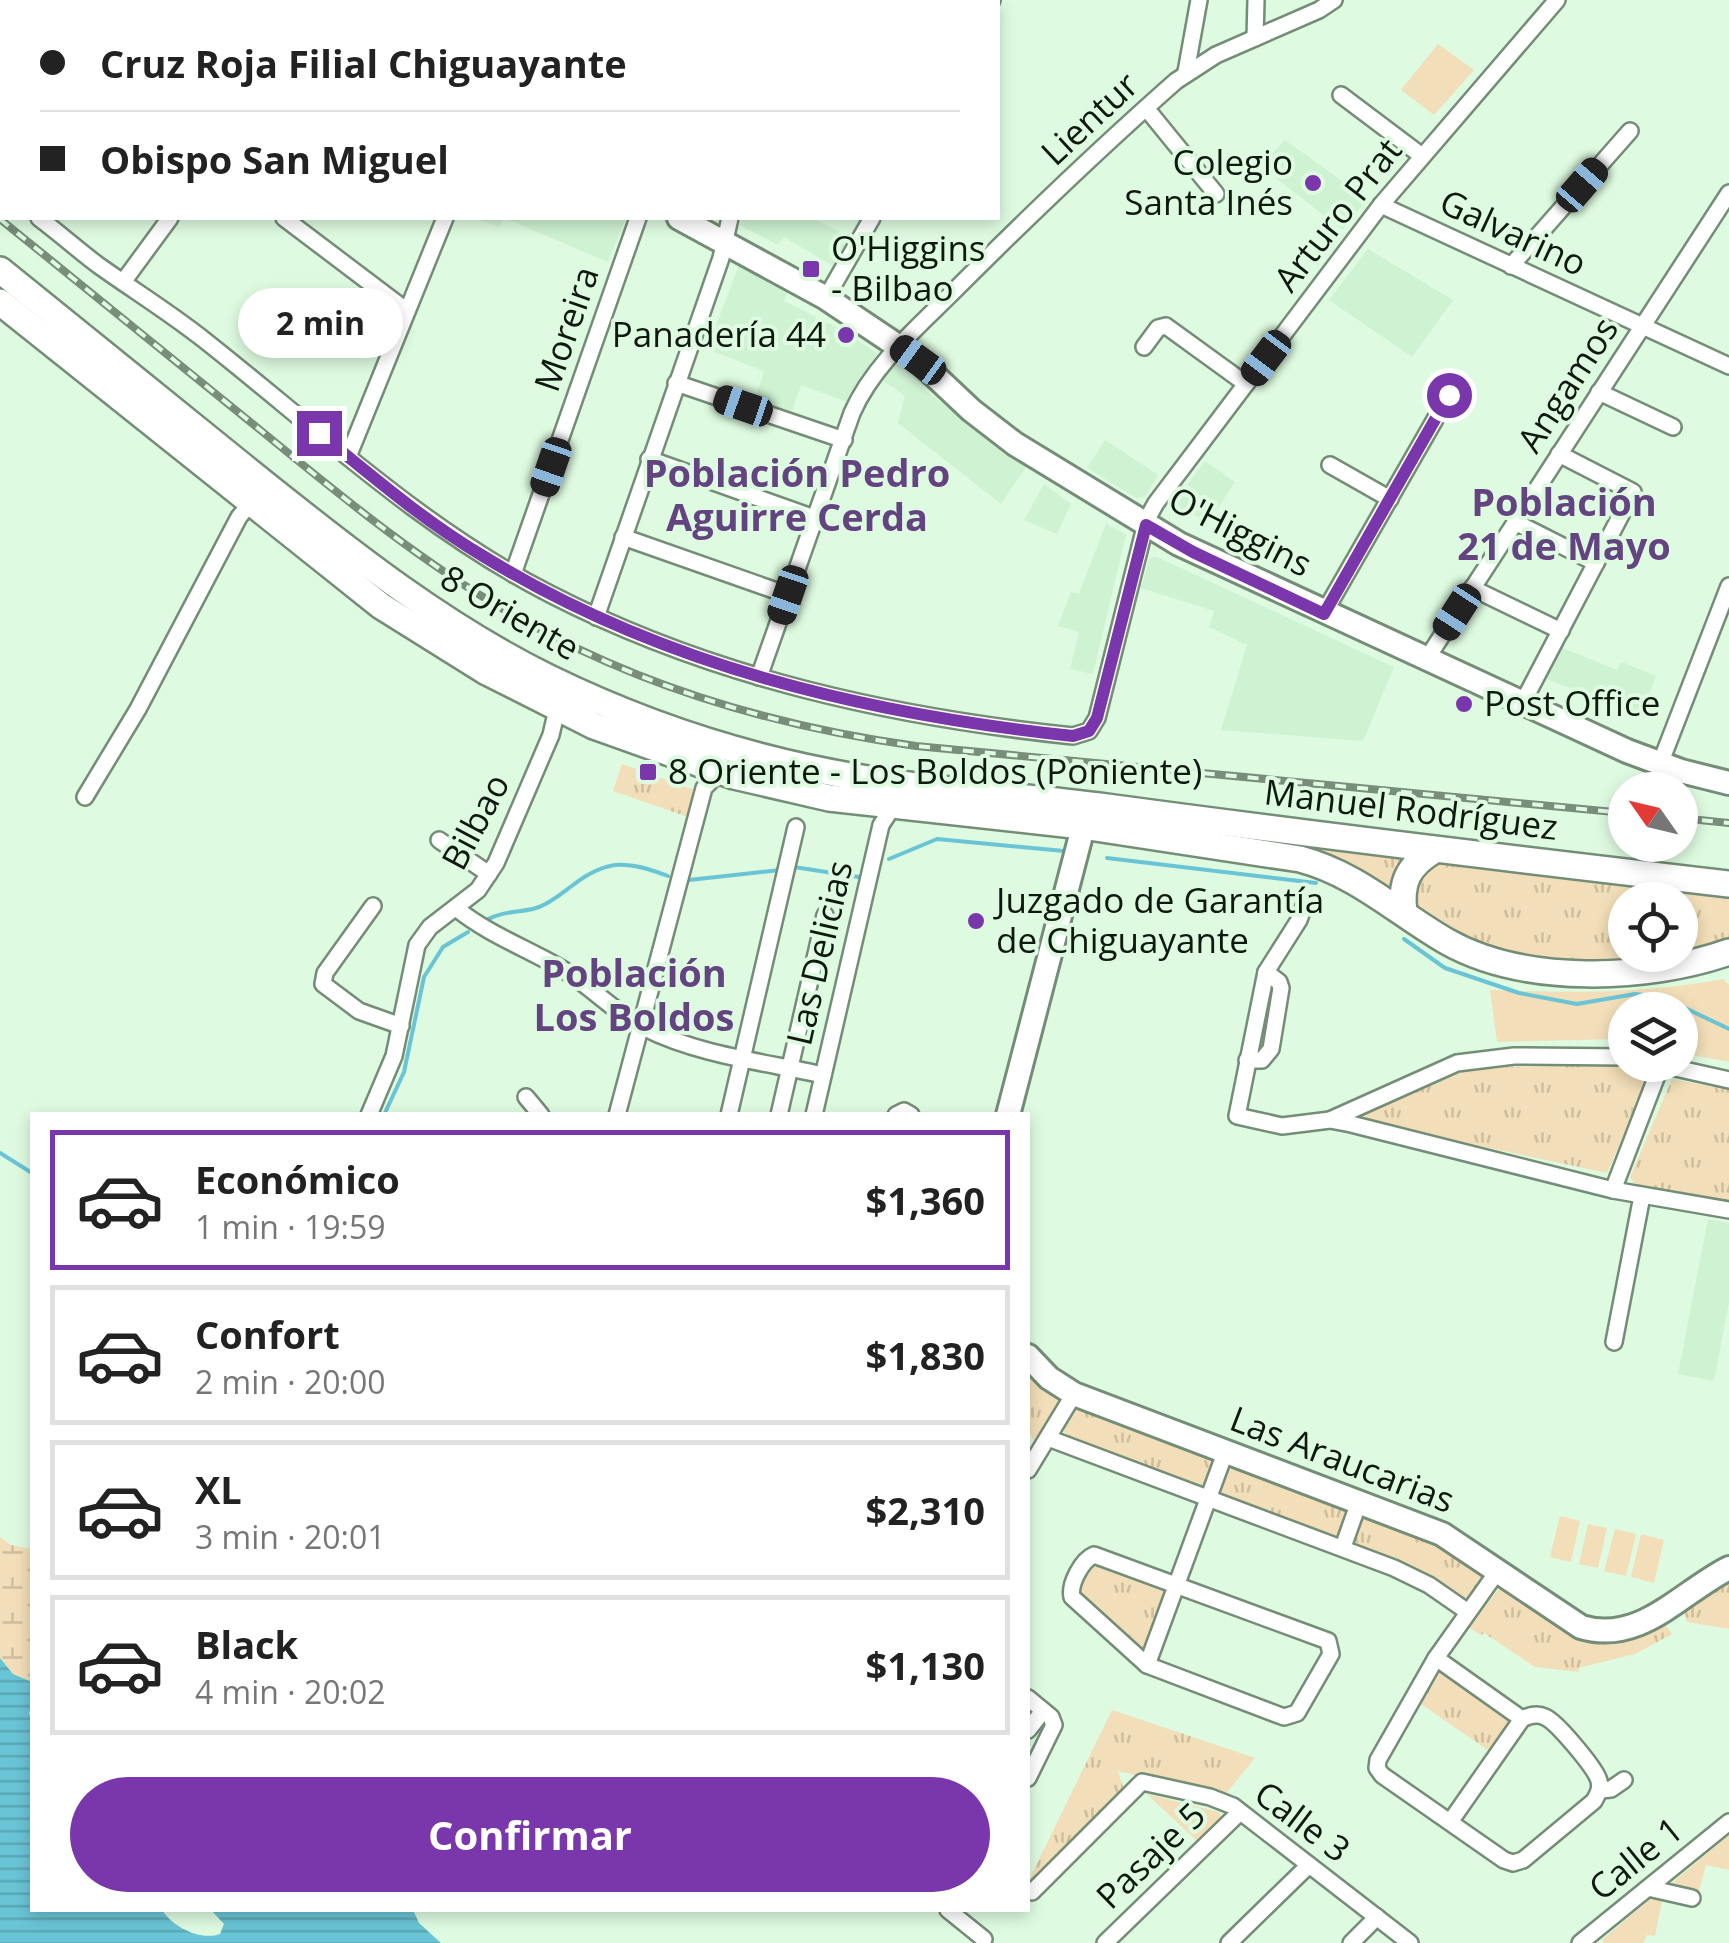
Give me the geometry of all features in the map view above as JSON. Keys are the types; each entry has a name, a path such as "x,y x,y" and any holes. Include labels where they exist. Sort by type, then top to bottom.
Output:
{"main road":[{"name":"O'Higgins","path":"682,220 826,298 908,353 997,431 1193,552 1660,764 1729,782"},
{"name":"8 Oriente","path":"0,270 387,579 469,634 548,677 648,721 751,754 882,782 1083,815"},
{"name":"8 Oriente","path":"0,302 397,618 557,710 720,772 829,798 892,808 1083,815"},
{"path":"548,677 556,692 557,710"},
{"path":"720,772 728,762 751,754"},
{"path":"1009,1112 1083,815"},
{"name":"Manuel Rodríguez","path":"1083,815 1729,884"},
{"name":"Manuel Rodríguez","path":"1083,815 1300,859 1348,876 1469,952 1519,965 1626,973 1702,961 1729,952"},
{"path":"1404,912 1402,892 1407,873 1433,851"},
{"path":"1702,961 1729,970"},
{"name":"Las Araucarias","path":"1030,1358 1048,1378 1074,1394 1442,1534 1570,1622 1603,1633 1643,1622 1729,1568"}],"street":[{"name":"Lientur","path":"759,677 856,404 908,353 986,258 1186,72 1200,0"},
{"path":"1255,38 1256,0"},
{"path":"1186,72 1334,0"},
{"name":"Arturo Prat","path":"759,677 873,708 934,719 1073,736 1089,731 1097,718 1146,525 1162,495 1381,205 1556,0"},
{"path":"1341,95 1422,156"},
{"path":"1146,108 1216,194"},
{"path":"1511,266 1630,131"},
{"name":"Angamos","path":"1426,660 1729,193"},
{"name":"Galvarino","path":"1381,205 1729,366"},
{"path":"42,220 204,339 436,525 514,574 596,617 759,677"},
{"path":"123,282 169,220"},
{"path":"287,220 407,312"},
{"path":"348,456 444,220"},
{"name":"Moreira","path":"514,574 637,220"},
{"path":"596,617 721,258 730,220"},
{"path":"826,298 871,220"},
{"path":"1144,347 1158,328 1166,326 1246,384"},
{"path":"676,383 844,440"},
{"path":"1600,392 1672,427"},
{"path":"1324,614 1449,395"},
{"path":"1522,704 1633,492 1559,454"},
{"path":"649,459 816,519"},
{"path":"1330,465 1390,499"},
{"path":"85,797 138,709 250,504"},
{"path":"1515,522 1596,563"},
{"path":"623,537 788,595"},
{"path":"1660,764 1729,586"},
{"path":"1472,588 1561,631"},
{"name":"Bilbao","path":"370,1112 391,1066 417,945 430,927 457,908 489,874 539,765 557,710"},
{"path":"618,1112 704,788 720,772"},
{"name":"Las Delicias","path":"815,1112 880,824 892,808"},
{"path":"729,1112 796,827"},
{"path":"440,840 489,874"},
{"path":"1305,903 1299,920 1266,972 1237,1116 1282,1126 1306,1126 1330,1120 1457,1063 1514,1056 1608,1055"},
{"path":"373,906 325,973 323,984 359,1010 401,1026"},
{"path":"457,908 478,924 574,976 640,1026 680,1042 823,1074"},
{"path":"780,1112 825,915"},
{"path":"1698,1073 1729,1080"},
{"path":"1613,1190 1655,1082"},
{"path":"526,1097 538,1112"},
{"path":"1330,1120 1613,1190 1729,1210"},
{"path":"1614,1342 1642,1196"},
{"path":"1030,1467 1074,1394"},
{"path":"1048,1438 1343,1548 1420,1580 1468,1612"},
{"path":"1147,1666 1226,1453"},
{"path":"1343,1548 1359,1502"},
{"path":"1094,1555 1177,1585 1330,1644 1331,1654 1297,1713 1288,1718 1147,1666 1070,1593 1086,1560 1094,1555"},
{"path":"1450,1822 1522,1719 1533,1714 1552,1721 1598,1778 1600,1790 1594,1801 1518,1862 1504,1860 1382,1775 1377,1768 1436,1658 1498,1572"},
{"path":"1436,1658 1522,1719"},
{"path":"1030,1700 1054,1725 1030,1774"},
{"path":"1030,1727 1043,1711"},
{"path":"1600,1790 1611,1789 1624,1780"},
{"name":"Calle 3","path":"1032,1892 1142,1782 1210,1796 1240,1812 1410,1943"},
{"name":"Pasaje 5","path":"1105,1943 1240,1812"},
{"name":"Calle 1","path":"1580,1943 1729,1822"},
{"path":"1229,1943 1310,1865"},
{"path":"1648,1888 1692,1898"},
{"path":"954,1912 984,1940"},
{"path":"1350,1943 1377,1917"}],"shaded area":[{"name":"Colegio Santa Inés","path":"1285,140 1367,199 1343,230 1260,166"},
{"path":"480,220 503,220 499,227"},
{"path":"509,220 625,220 608,262"},
{"path":"742,220 817,220 850,237 833,266 784,237 778,245 740,225"},
{"path":"1368,249 1453,300 1412,357 1329,300"},
{"path":"739,265 788,291 784,301 842,330 881,356 847,402 801,385 790,416 754,403 764,371 707,349"},
{"path":"892,365 1026,467 1001,504 898,423 905,396 882,380"},
{"path":"1105,440 1158,475 1145,497 1136,498 1087,468"},
{"path":"1205,461 1235,482 1208,523 1178,506 1176,499"},
{"path":"1044,484 1071,504 1057,534 1024,520"},
{"path":"1106,523 1126,535 1093,674 1070,669 1079,632 1058,626 1071,592 1079,594"},
{"path":"1155,556 1394,667 1363,741 1221,730 1247,645 1209,627 1214,611 1141,588 1149,559"},
{"path":"1558,646 1617,670 1622,662 1656,676 1641,715 1543,678"},
{"path":"1708,1219 1729,1223 1729,1302 1714,1381 1678,1374"}],"green space":[{"path":"1438,44 1474,70 1434,115 1401,90"},
{"path":"622,764 692,789 688,817 613,791"},
{"path":"1295,840 1633,882 1608,882 1608,962 1575,964 1492,952 1297,850"},
{"path":"1698,890 1729,894 1729,944 1698,952"},
{"path":"1723,979 1729,985 1729,1062 1698,1056 1698,992 1608,992 1608,1039 1497,1042 1490,990 1550,992 1663,987"},
{"path":"1608,1064 1608,1082 1646,1082 1607,1173 1366,1122 1364,1114 1472,1068"},
{"path":"1671,1082 1729,1090 1729,1201 1638,1189 1630,1177"},
{"path":"1030,1372 1059,1400 1035,1442 1030,1435"},
{"path":"1076,1407 1207,1457 1208,1454 1215,1459 1204,1490 1068,1438 1063,1429"},
{"path":"1234,1467 1348,1509 1340,1536 1335,1538 1220,1497 1227,1472"},
{"path":"1365,1516 1429,1539 1485,1576 1467,1603 1424,1573 1356,1545 1353,1540"},
{"path":"1560,1516 1580,1521 1571,1562 1550,1557"},
{"path":"1588,1524 1607,1528 1598,1568 1579,1564"},
{"path":"1615,1529 1636,1534 1626,1576 1604,1571"},
{"path":"1641,1534 1664,1540 1654,1583 1631,1577"},
{"path":"0,1537 11,1545 30,1549 30,1681 13,1674 0,1658"},
{"path":"1100,1562 1167,1589 1144,1658 1078,1595 1078,1587 1093,1564"},
{"path":"1729,1576 1729,1629 1687,1622 1684,1610"},
{"path":"1499,1589 1586,1639 1628,1637 1664,1623 1672,1634 1635,1654 1578,1668 1579,1672 1535,1667 1484,1633 1468,1627"},
{"path":"1440,1668 1510,1716 1513,1723 1492,1753 1418,1702"},
{"path":"1112,1710 1255,1758 1224,1796 1118,1771 1123,1787 1120,1799 1030,1888 1030,1878"},
{"path":"1147,1794 1219,1812 1223,1820 1198,1842"},
{"path":"1729,1835 1729,1870 1706,1865 1698,1894 1666,1888"},
{"path":"1655,1895 1663,1896 1655,1936 1647,1935 1643,1943 1604,1943 1602,1940"}],"water":[{"path":"0,1658 13,1674 30,1681 30,1912 164,1912 188,1931 212,1936 220,1934 224,1924 213,1912 414,1912 419,1923 441,1943 0,1943"}],"waterway":[{"path":"889,859 937,839 1064,851"},
{"path":"1107,858 1316,883"},
{"path":"486,920 544,905 585,876 608,866 630,865 668,876"},
{"path":"794,867 859,877"},
{"path":"689,880 780,870"},
{"path":"385,1112 404,1072 424,977 443,947 468,932"},
{"path":"1404,939 1445,968 1519,993 1577,1004 1635,994 1662,997 1729,1029"},
{"path":"0,1153 30,1172"}],"railway":[{"path":"1,220 419,554 522,620 664,685 763,716 916,746 1608,811"},
{"path":"1698,820 1729,823"}],"place":[{"name":"Colegio Santa Inés","path":"1313,183"},
{"name":"O'Higgins - Bilbao","path":"811,269"},
{"name":"Panadería 44","path":"846,335"},
{"name":"Post Office","path":"1464,704"},
{"name":"8 Oriente - Los Boldos (Poniente)","path":"648,772"},
{"name":"Juzgado de Garantía de Chiguayante","path":"976,921"}],"district":[{"name":"Población Pedro Aguirre Cerda","path":"797,496"},
{"name":"Población 21 de Mayo","path":"1564,525"},
{"name":"Población Los Boldos","path":"634,996"}],"route":[{"path":"319,433 414,509 483,556 547,593 651,640 759,677 873,708 1008,730 1073,736 1089,731 1097,718 1146,525 1193,552 1324,614 1449,395"}]}
